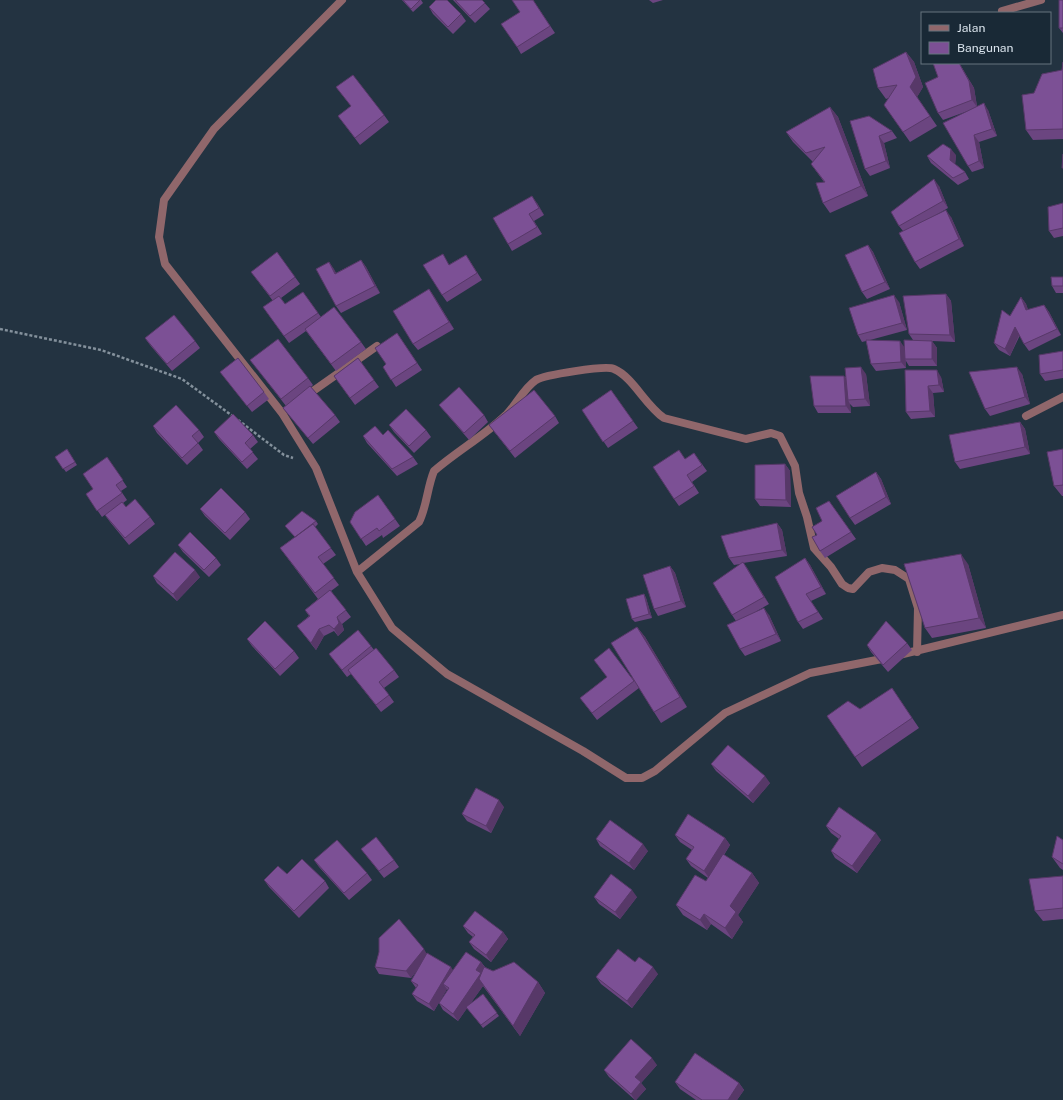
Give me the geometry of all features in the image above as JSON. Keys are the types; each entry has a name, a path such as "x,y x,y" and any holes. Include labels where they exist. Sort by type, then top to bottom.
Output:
{"street":[{"path":"342,0 214,129 164,200 158,237 165,264 285,411 316,468 357,572 392,628 447,674 583,751 626,778 642,778 655,771 725,713 810,673 917,652 1063,615"},
{"path":"1002,11 1041,0"},
{"path":"301,399 377,346"},
{"path":"357,572 419,522 424,512 430,481 434,471 507,414 527,387 538,379 590,369 612,368 622,373 654,411 664,418 746,439 771,433 780,436 795,466 799,493 807,517 814,548 831,567 842,584 853,589 870,572 882,568 895,570 909,579 918,608 917,652"},
{"path":"1026,416 1063,397"}],"path":[{"path":"0,329 101,350 182,379 284,455 316,468"}],"building":[{"path":"403,0 420,0 411,9"},
{"path":"436,0 447,0 461,14 448,27 429,7"},
{"path":"455,0 482,0 485,3 470,16"},
{"path":"512,0 533,0 550,26 517,47 501,24 520,12"},
{"path":"1059,0 1063,0 1063,28 1059,28"},
{"path":"906,52 916,77 910,87 930,116 903,132 884,105 897,85 878,88 873,69"},
{"path":"1063,62 1063,129 1026,130 1022,95 1034,93 1042,74 1062,70"},
{"path":"933,64 960,64 969,81 972,100 938,113 925,83 938,77"},
{"path":"353,75 384,115 355,138 338,116 351,106 336,87"},
{"path":"984,103 992,129 974,135 979,161 968,166 943,123"},
{"path":"830,107 861,186 823,203 816,183 825,182 811,164 825,147 806,153 786,132"},
{"path":"869,116 892,131 879,136 886,161 865,169 850,121"},
{"path":"943,144 951,149 950,160 965,172 953,178 927,156"},
{"path":"934,179 943,201 899,226 891,212"},
{"path":"532,196 539,208 529,214 537,227 508,244 493,218"},
{"path":"1063,203 1063,228 1049,231 1048,207"},
{"path":"946,210 959,239 915,262 899,233"},
{"path":"868,245 885,282 862,292 845,255"},
{"path":"277,252 295,277 270,296 251,272"},
{"path":"443,254 449,265 466,255 477,273 442,295 423,265"},
{"path":"361,260 375,286 336,306 316,269 329,262 335,274"},
{"path":"1051,277 1063,277 1063,286 1052,286"},
{"path":"429,289 449,322 413,344 393,311"},
{"path":"303,292 318,313 284,336 263,307 279,296 285,304"},
{"path":"946,294 950,335 909,334 903,296"},
{"path":"894,295 902,323 858,335 849,308"},
{"path":"1021,297 1026,310 1044,305 1057,329 1024,344 1015,327 1005,349 994,343 1002,310 1010,316"},
{"path":"334,307 361,342 331,364 305,329"},
{"path":"174,315 195,341 167,364 145,338"},
{"path":"397,333 417,363 391,380 383,367 386,364 375,348"},
{"path":"278,339 308,378 281,399 250,360"},
{"path":"866,340 900,341 901,362 871,364"},
{"path":"904,340 932,341 932,359 905,359"},
{"path":"1063,351 1063,370 1040,374 1039,355"},
{"path":"238,358 264,392 247,406 220,372"},
{"path":"358,358 374,380 350,398 334,376"},
{"path":"861,367 865,399 848,400 845,368"},
{"path":"1017,367 1025,397 985,409 969,372"},
{"path":"905,370 937,370 939,385 928,386 930,411 906,412"},
{"path":"810,376 844,376 846,406 814,406"},
{"path":"310,386 335,415 308,438 283,408"},
{"path":"459,387 484,415 464,433 439,405"},
{"path":"534,390 555,416 510,451 489,425"},
{"path":"611,390 633,421 603,442 582,410"},
{"path":"176,405 199,430 192,436 198,443 182,458 153,426"},
{"path":"406,409 426,430 409,446 389,425"},
{"path":"233,414 253,435 245,443 253,452 242,462 214,432"},
{"path":"1020,422 1025,447 955,462 949,435"},
{"path":"375,426 383,435 388,430 413,457 392,469 363,436"},
{"path":"67,449 75,462 63,469 55,457"},
{"path":"1063,449 1063,485 1054,486 1047,452"},
{"path":"679,450 685,459 694,453 702,465 687,475 694,486 674,499 653,467"},
{"path":"107,457 123,480 116,485 122,493 97,511 86,494 93,489 83,474"},
{"path":"785,464 786,500 755,499 755,465"},
{"path":"876,472 886,497 850,518 836,496"},
{"path":"221,488 245,512 225,533 200,509"},
{"path":"378,495 395,519 379,531 377,528 361,539 350,522 355,512"},
{"path":"135,499 150,517 125,538 105,515 122,502 126,507"},
{"path":"829,501 851,532 820,551 812,537 817,535 812,527 822,521 816,508"},
{"path":"302,511 316,521 295,537 285,526"},
{"path":"777,523 782,550 729,558 721,536"},
{"path":"313,524 331,548 318,557 334,578 315,593 280,548"},
{"path":"190,532 216,558 204,570 178,545"},
{"path":"175,552 195,570 173,594 153,576"},
{"path":"961,554 979,618 925,628 904,564"},
{"path":"805,558 821,587 806,594 818,612 798,622 775,577"},
{"path":"743,562 764,597 732,615 713,583"},
{"path":"670,566 681,601 654,609 643,575"},
{"path":"330,590 346,610 337,617 339,623 334,629 329,625 319,629 311,643 297,626 310,616 305,610"},
{"path":"644,594 649,614 632,619 626,599"},
{"path":"764,608 776,634 740,649 727,625"},
{"path":"265,621 294,651 275,669 247,639"},
{"path":"886,621 907,643 883,665 867,645"},
{"path":"637,627 680,697 654,712 611,643"},
{"path":"358,630 371,646 342,670 329,654"},
{"path":"376,648 394,670 379,682 389,695 376,705 348,670"},
{"path":"609,648 634,681 592,713 580,698 607,677 594,660"},
{"path":"892,688 912,718 855,757 827,716 848,701 860,709"},
{"path":"728,745 765,776 748,796 711,764"},
{"path":"476,788 499,800 486,826 462,814"},
{"path":"839,807 876,833 852,866 831,851 841,836 826,826"},
{"path":"688,814 725,838 704,871 686,859 694,847 675,835"},
{"path":"610,820 643,844 629,863 596,839"},
{"path":"1057,836 1063,840 1063,864 1052,857"},
{"path":"376,837 394,860 379,871 361,849"},
{"path":"337,840 367,873 344,893 314,860"},
{"path":"723,854 752,873 730,906 736,912 725,928 704,914 700,920 676,905 695,875 706,881"},
{"path":"302,859 325,881 294,911 264,880 278,866 287,874"},
{"path":"611,874 632,890 615,912 594,897"},
{"path":"1063,876 1063,908 1035,911 1029,879"},
{"path":"475,911 503,932 486,955 469,942 475,935 463,926"},
{"path":"399,919 424,949 406,971 375,967 379,952 379,938"},
{"path":"618,949 635,962 639,957 653,967 627,1001 596,977"},
{"path":"466,952 481,962 476,970 481,973 453,1014 439,1003 449,988 443,984"},
{"path":"427,953 451,967 429,1004 412,994 418,985 411,981"},
{"path":"514,962 538,982 513,1026 479,979 484,967 493,971"},
{"path":"483,994 497,1013 481,1025 466,1007"},
{"path":"631,1039 652,1058 635,1077 641,1082 631,1094 604,1070"},
{"path":"695,1053 739,1083 728,1100 702,1100 675,1082"}]}
